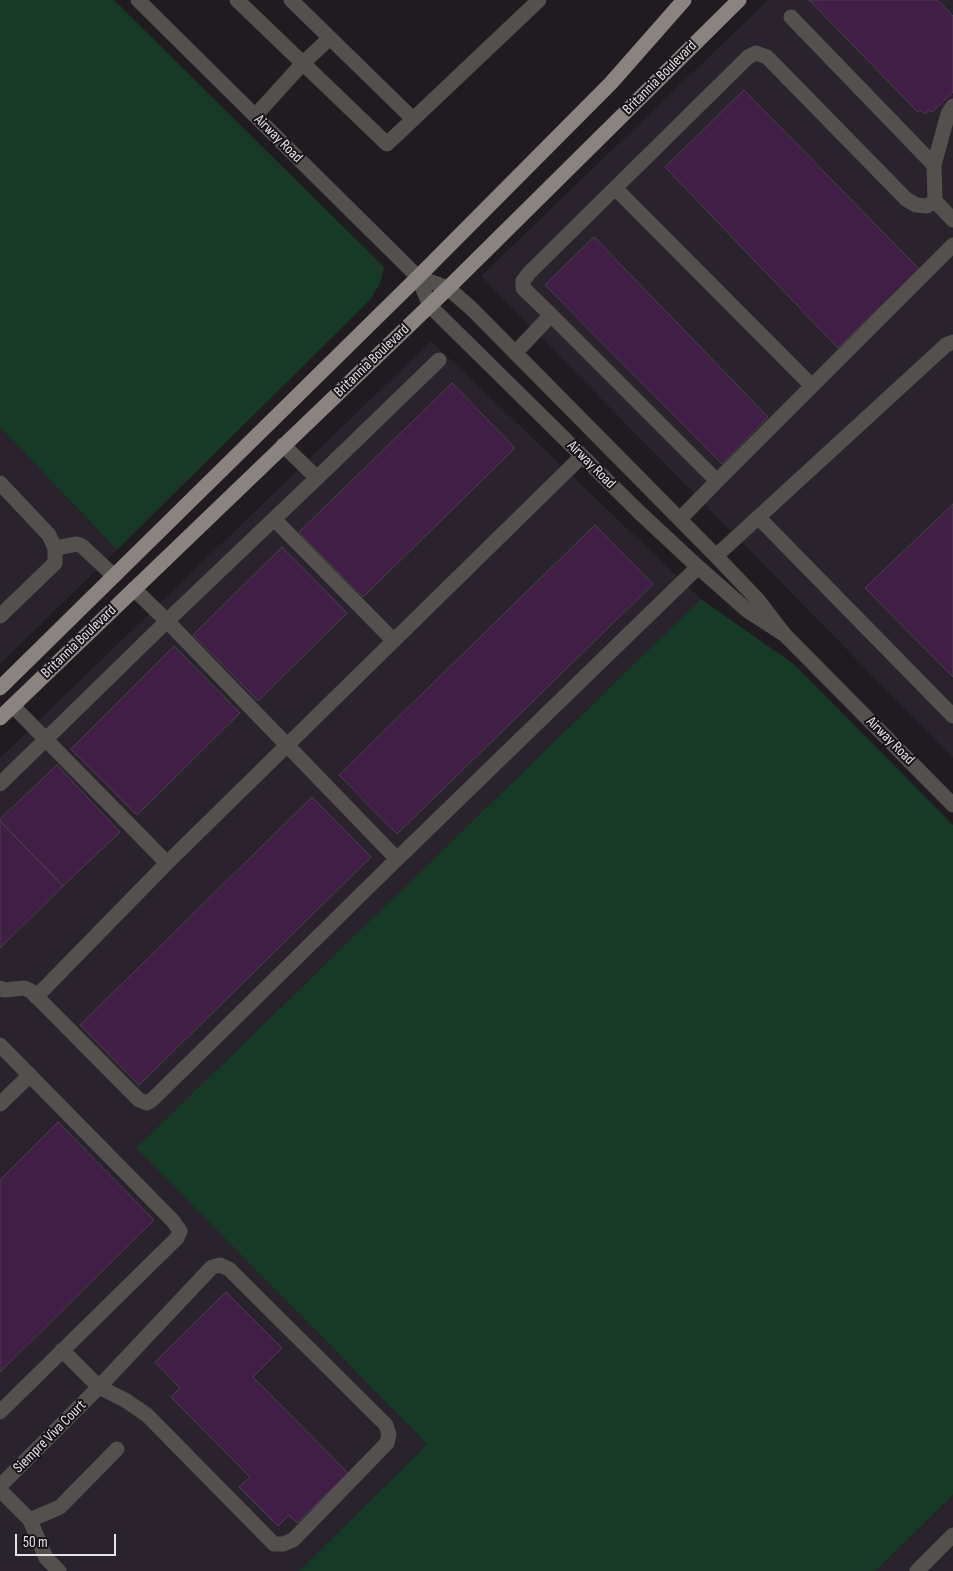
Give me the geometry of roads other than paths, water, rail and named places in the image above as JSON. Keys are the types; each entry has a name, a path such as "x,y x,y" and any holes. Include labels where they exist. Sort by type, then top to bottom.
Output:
{"main road":[{"name":"Britannia Boulevard","path":"0,688 418,277 611,83 684,0"},
{"name":"Britannia Boulevard","path":"0,718 430,306 739,0"}],"street":[{"name":"Airway Road","path":"138,0 418,277 430,306 582,456 698,567 748,611 785,635"},
{"path":"237,0 387,144 539,0"},
{"path":"291,0 413,118"},
{"path":"791,17 934,165"},
{"path":"255,116 303,63 330,38"},
{"path":"717,481 523,288 523,281 529,273 748,57 756,53 767,57 906,199 916,205 927,206 935,202"},
{"path":"953,106 948,114 934,165 935,202 953,220"},
{"path":"616,188 812,386"},
{"path":"680,519 953,245"},
{"name":"Airway Road","path":"418,277 448,288 515,353 716,556 758,600 785,635 953,805"},
{"path":"515,353 551,315"},
{"path":"716,556 939,351 953,342"},
{"path":"0,784 439,360"},
{"path":"283,446 317,478"},
{"path":"36,997 167,863 582,456"},
{"path":"0,483 49,535 55,548 54,563 0,616"},
{"path":"758,517 953,716"},
{"path":"274,519 394,641"},
{"path":"55,548 77,544 82,546 114,576"},
{"path":"0,988 4,990 24,988 31,992 139,1100 147,1103 698,567"},
{"path":"134,589 397,859"},
{"path":"13,706 167,863"},
{"path":"0,1045 173,1221 180,1231 177,1238 0,1412"},
{"path":"0,1104 30,1075"},
{"name":"Siempre Viva Court","path":"0,1488 99,1387 212,1266 220,1265 228,1270 386,1425 388,1443 293,1540 283,1544 274,1544 147,1415 125,1400 99,1387"},
{"path":"62,1350 99,1387"},
{"path":"30,1520 60,1506 117,1449"},
{"path":"0,1488 30,1520 46,1558 59,1571"},
{"path":"916,1571 953,1535"}]}
